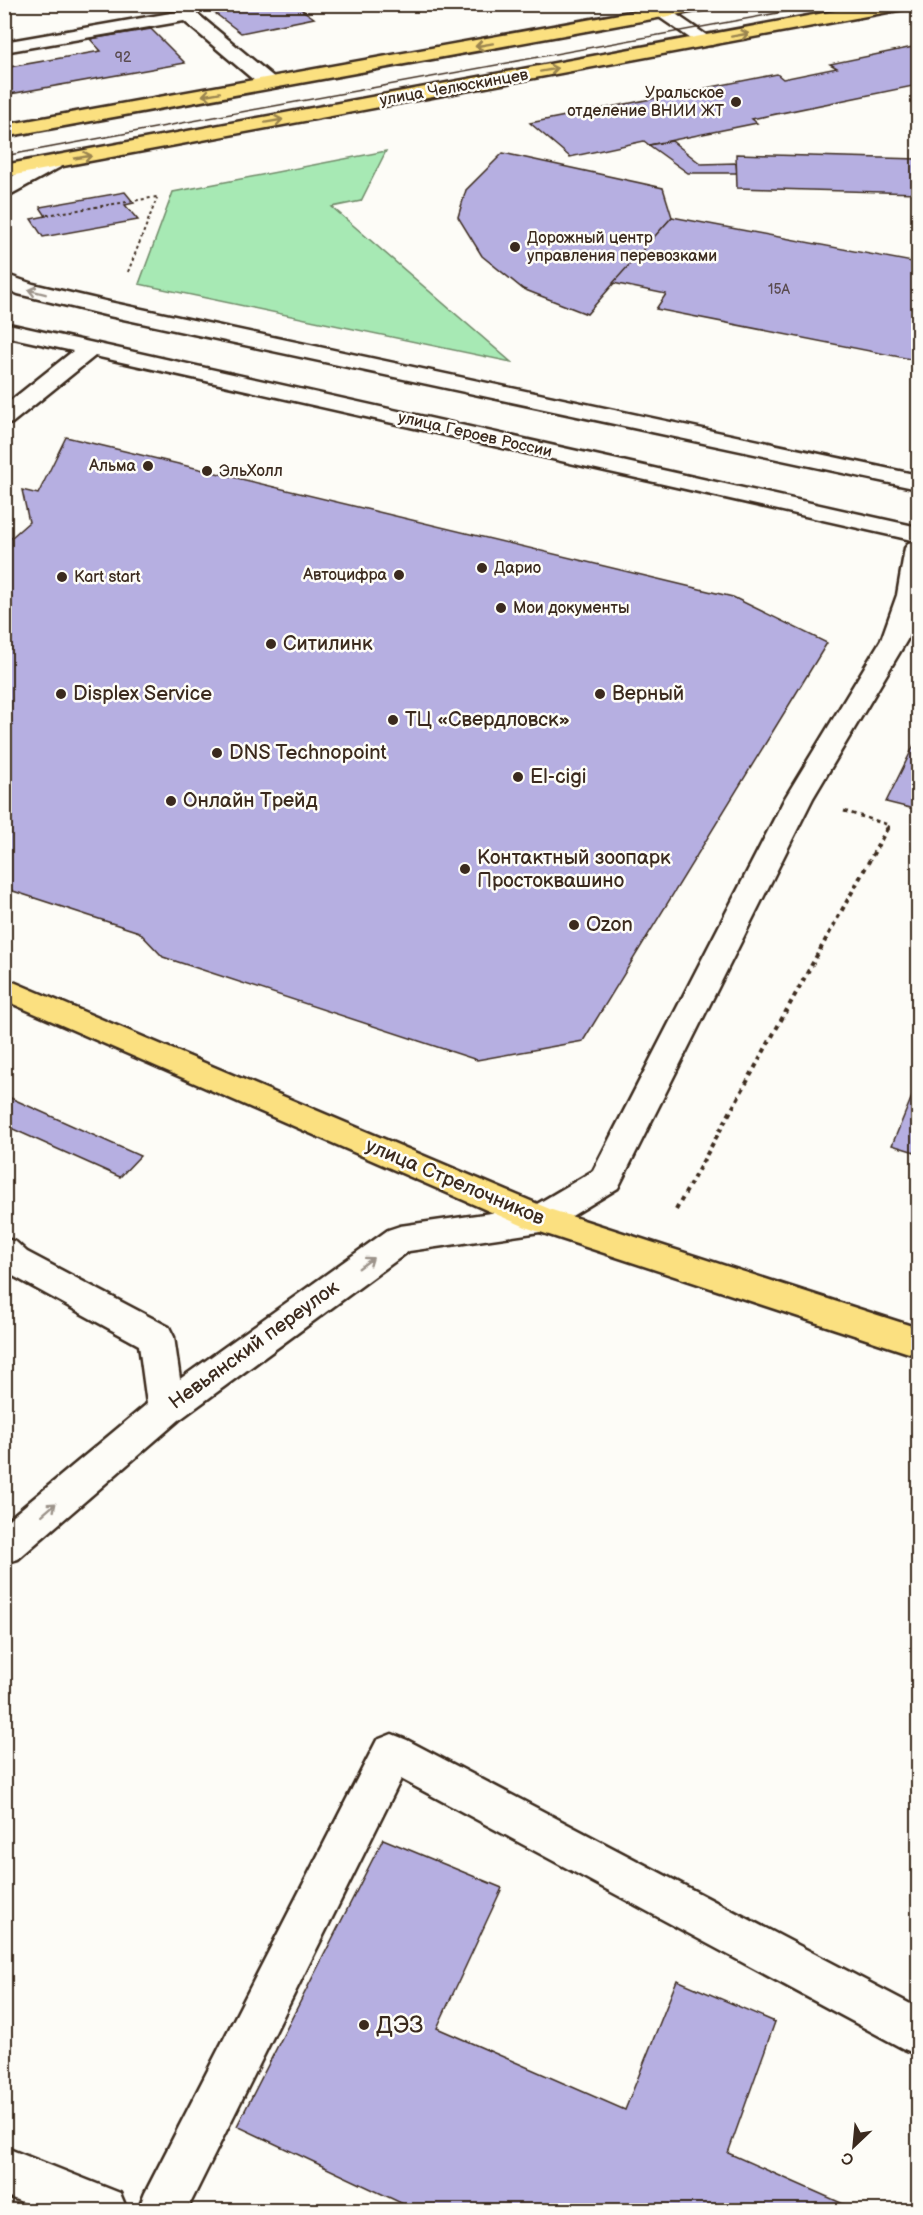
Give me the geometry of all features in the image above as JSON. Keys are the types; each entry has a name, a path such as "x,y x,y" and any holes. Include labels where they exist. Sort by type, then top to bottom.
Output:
{"main road":[{"name":"улица Челюскинцев","path":"4,131 269,84 654,9 707,4"},
{"name":"улица Челюскинцев","path":"4,171 904,4"},
{"name":"улица Стрелочников","path":"4,988 540,1219 918,1342"}],"street":[{"path":"654,9 706,41"},
{"path":"4,47 181,10 269,84"},
{"path":"4,192 28,175 57,161"},
{"name":"улица Героев России","path":"4,280 26,289 51,318 92,348 918,534"},
{"name":"улица Героев России","path":"4,329 51,318 918,482"},
{"path":"4,418 92,348"},
{"path":"540,1219 606,1179 798,798 894,640 914,596 918,548"},
{"name":"Невьянский переулок","path":"4,1547 166,1408 400,1239 540,1219"},
{"path":"4,1251 15,1261 156,1337 166,1408"},
{"path":"162,2211 392,1753 918,2032"},
{"path":"4,2171 104,2211"}],"path":[{"path":"39,216 157,197 125,281"}],"green space":[{"path":"386,151 361,201 332,207 511,362 139,284 173,192"}],"building":[{"path":"203,4 321,4 301,9 314,18 241,33"},
{"path":"151,29 185,63 4,95 4,68 101,51 90,39"},
{"name":"Уральское отделение ВНИИ ЖТ","path":"918,46 918,85 752,119 757,123 649,145 644,141 570,157 530,123 777,74 783,79 837,68 830,64"},
{"path":"672,141 701,164 736,163 737,173 688,173 649,145"},
{"path":"503,153 663,188 672,217 587,314 523,289 482,256 458,217 466,190"},
{"path":"736,154 918,159 918,193 737,188"},
{"path":"125,192 134,203 125,205 138,220 43,237 31,219 46,216 40,207"},
{"path":"672,217 918,263 918,345 910,359 656,309 666,294 613,283"},
{"name":"ТЦ «Свердловск»","path":"66,437 733,597 827,643 583,1041 477,1060 163,957 139,932 13,891 4,885 4,544 29,522 22,490 38,494"},
{"path":"918,737 918,810 886,802"},
{"path":"918,1082 918,1153 892,1145"},
{"path":"4,1095 140,1156 120,1177 4,1125"},
{"name":"ДЭЗ","path":"383,1839 502,1888 437,2028 625,2110 677,1980 775,2022 728,2153 857,2210 416,2210 237,2126"}],"tram line":[{"path":"4,156 826,4"}],"place":[{"name":"Уральское отделение ВНИИ ЖТ","path":"736,102"},
{"name":"Дорожный центр управления перевозками","path":"515,247"},
{"name":"Альма","path":"148,466"},
{"name":"ЭльХолл","path":"207,471"},
{"name":"Дарио","path":"482,568"},
{"name":"Автоцифра","path":"399,575"},
{"name":"Kart start","path":"62,577"},
{"name":"Мои документы","path":"501,608"},
{"name":"Ситилинк","path":"271,644"},
{"name":"Displex Service","path":"61,694"},
{"name":"Верный","path":"600,694"},
{"name":"ТЦ «Свердловск»","path":"393,720"},
{"name":"DNS Technopoint","path":"217,753"},
{"name":"El-cigi","path":"518,777"},
{"name":"Онлайн Трейд","path":"171,801"},
{"name":"Контактный зоопарк Простоквашино","path":"465,869"},
{"name":"Ozon","path":"574,925"},
{"name":"ДЭЗ","path":"364,2025"}]}
